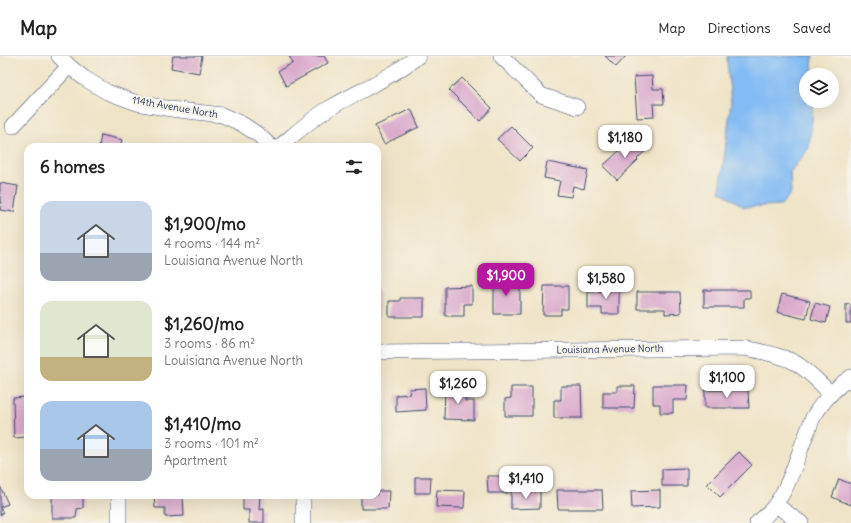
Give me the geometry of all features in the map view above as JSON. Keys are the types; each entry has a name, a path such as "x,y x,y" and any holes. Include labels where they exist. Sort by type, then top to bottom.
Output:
{"street":[{"path":"284,143 301,128 327,110 381,80 418,56"},
{"path":"501,56 541,95 577,107"},
{"path":"13,126 64,61"},
{"name":"114th Avenue North","path":"64,61 84,78 107,92 137,103 222,115 242,124 260,136 267,143"},
{"name":"Louisiana Avenue North","path":"381,352 744,348 769,352 793,361 814,377 830,393"},
{"path":"757,523 768,514 784,493 793,473 804,439 814,415 830,393 851,377"},
{"path":"119,499 119,523"},
{"path":"303,499 303,523"},
{"path":"776,505 801,523"}],"water":[{"path":"727,56 814,56 812,59 813,68 799,68 799,108 813,108 809,148 790,172 791,193 781,205 744,207 720,191 731,102"}],"building":[{"path":"173,56 202,56 199,73 171,68"},
{"path":"289,56 324,56 328,63 286,86 278,71 293,63"},
{"path":"605,56 626,56 616,67"},
{"path":"652,76 653,89 663,89 664,104 653,104 654,117 637,118 634,77"},
{"path":"462,78 492,108 480,121 449,90"},
{"path":"411,109 419,127 384,144 375,126"},
{"path":"511,126 533,148 520,161 497,139"},
{"path":"101,135 122,140 121,143 100,143"},
{"path":"634,137 646,150 617,180 603,166"},
{"path":"547,162 588,170 584,189 573,186 571,197 557,195 560,181 544,178"},
{"path":"0,183 18,186 14,212 0,210 2,202 0,202"},
{"path":"494,276 507,276 507,285 520,285 520,314 494,314"},
{"path":"610,283 619,283 619,314 602,314 602,308 588,308 588,292 610,291"},
{"path":"472,286 472,304 464,304 464,316 445,316 445,287"},
{"path":"544,286 568,286 568,309 561,309 561,315 543,315"},
{"path":"704,290 750,290 750,298 744,298 744,307 704,307"},
{"path":"637,292 680,292 681,313 665,314 665,309 637,309"},
{"path":"782,294 810,301 806,319 777,312"},
{"path":"400,298 424,298 424,317 389,317 389,301 400,301"},
{"path":"815,303 830,307 826,323 811,319"},
{"path":"846,304 851,305 851,323 846,323"},
{"path":"653,385 688,385 687,400 673,400 673,413 660,413 660,404 653,404"},
{"path":"561,386 581,386 582,418 554,418 554,400 561,400"},
{"path":"617,386 635,386 634,408 603,408 603,392 617,392"},
{"path":"445,387 465,388 465,401 474,401 474,420 444,419"},
{"path":"511,387 532,387 532,416 505,416 505,399 511,398"},
{"path":"425,388 426,410 396,412 396,395 410,394 409,389"},
{"path":"705,390 748,390 749,408 705,408"},
{"path":"24,397 24,437 14,438 13,398"},
{"path":"739,452 752,465 720,497 707,484"},
{"path":"687,468 687,486 662,486 662,469"},
{"path":"487,476 507,476 508,493 488,493"},
{"path":"415,477 431,477 430,493 415,493"},
{"path":"839,479 851,484 851,505 832,497"},
{"path":"0,486 8,504 0,507"},
{"path":"437,490 465,491 464,508 436,507"},
{"path":"540,490 540,508 511,509 511,491"},
{"path":"557,490 602,490 603,509 558,509"},
{"path":"660,490 660,507 632,508 631,491"},
{"path":"381,491 389,491 388,509 361,509 361,499 381,499"},
{"path":"52,499 83,499 83,508 77,509 76,518 52,518"},
{"path":"154,499 183,499 184,516 165,517 165,508 155,508"},
{"path":"243,499 260,499 259,510 264,509 264,523 249,523 249,510 243,510"},
{"path":"0,507 3,513 0,515"}]}
